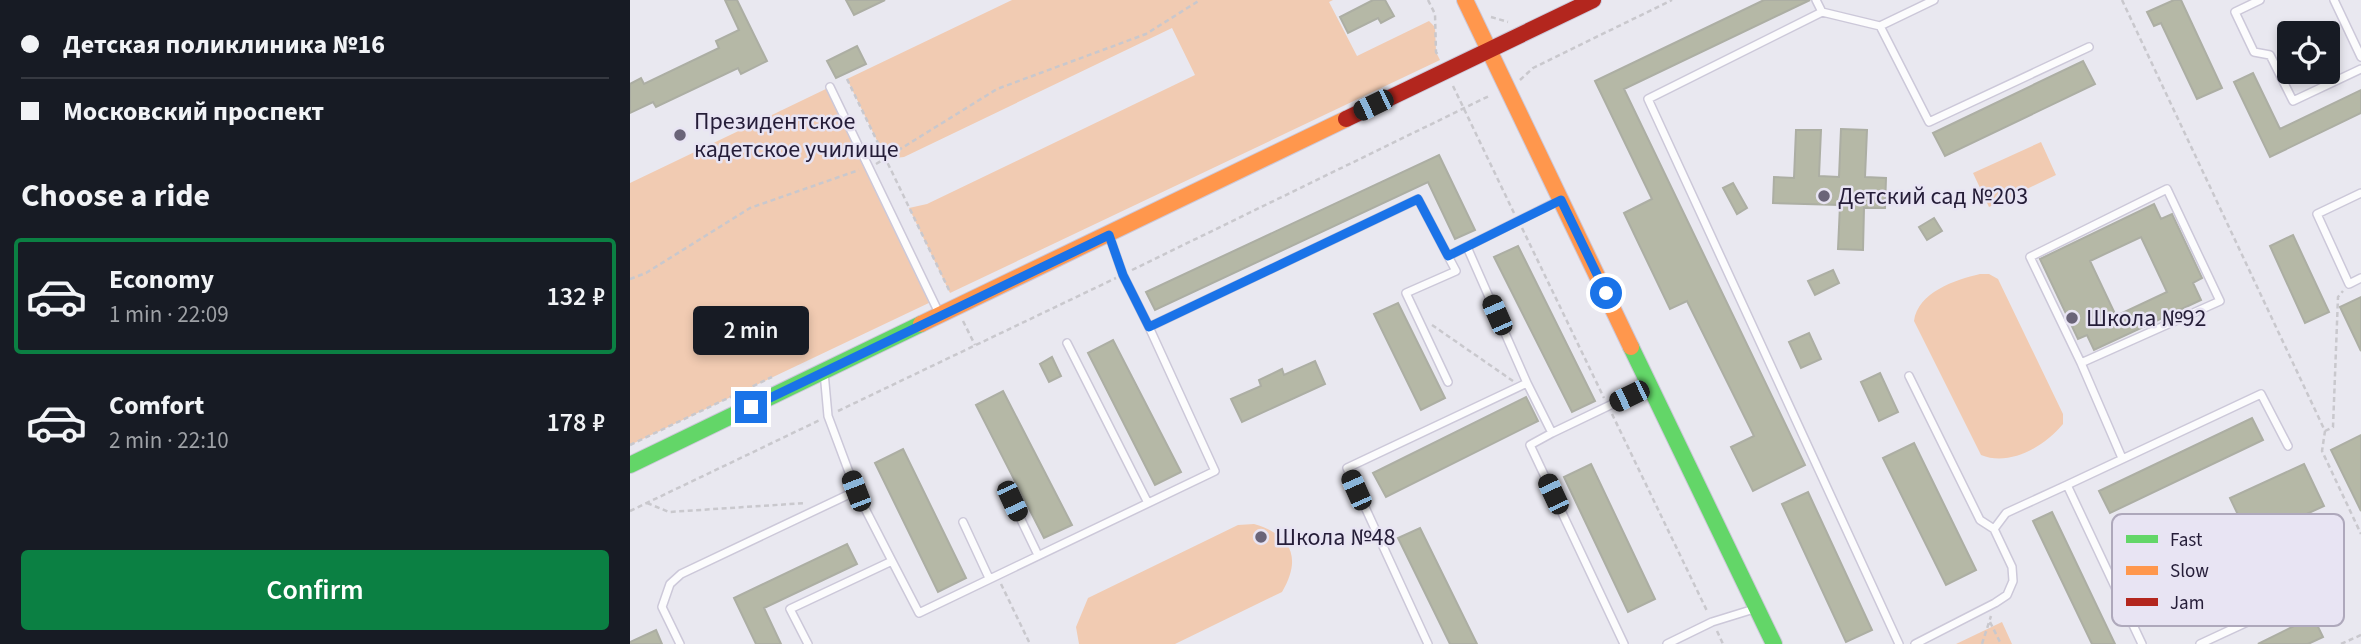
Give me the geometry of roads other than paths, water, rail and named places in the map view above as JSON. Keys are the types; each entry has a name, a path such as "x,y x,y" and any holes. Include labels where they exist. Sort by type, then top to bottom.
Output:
{"street":[{"path":"1465,0 1773,644"},
{"path":"630,465 1593,0"}],"lane":[{"path":"1816,0 1822,12"},
{"path":"1899,644 1648,99 1822,12 1880,26 1934,0"},
{"path":"2260,0 2235,12 2254,52 2270,55 2292,101 2361,69"},
{"path":"2334,0 2361,57"},
{"path":"1880,26 1929,122 2090,47"},
{"path":"830,87 941,316"},
{"path":"2081,363 2220,301 2167,189 2030,257 2081,363 2122,458"},
{"path":"2361,193 2317,214 2349,284 2361,278"},
{"path":"1149,327 1418,199 1456,271 1406,293 1448,382"},
{"path":"1448,256 1561,200"},
{"path":"824,372 828,416 856,491 919,613 1215,471 1123,275 1109,235"},
{"path":"1467,247 1524,384 1552,433"},
{"path":"1067,343 1148,503"},
{"path":"1909,376 1980,520 1994,529 2012,567 2014,581 2007,595 1995,603 1915,644"},
{"path":"1428,644 1347,468 1524,384"},
{"path":"1624,644 1530,444 1650,386"},
{"path":"1994,529 2006,513 2261,394 2288,446"},
{"path":"2067,485 2112,580"},
{"path":"680,644 662,607 670,584 681,575 856,491"},
{"path":"1012,501 1038,555"},
{"path":"963,522 989,578"},
{"path":"808,644 790,608 892,561"},
{"path":"1667,644 1712,622 1756,608"},
{"path":"2134,626 2142,644"},
{"path":"2200,644 2239,626"}],"place":[{"name":"Президентское кадетское училище","path":"680,135"},
{"name":"Детский сад №203","path":"1824,196"},
{"name":"Школа №92","path":"2072,318"},
{"name":"Школа №48","path":"1261,537"}]}
